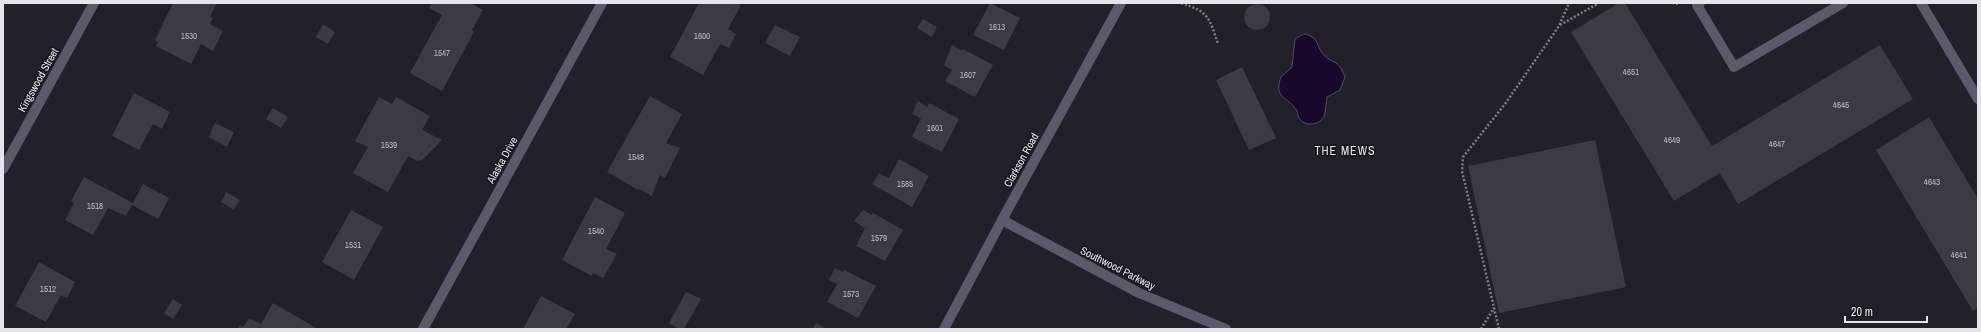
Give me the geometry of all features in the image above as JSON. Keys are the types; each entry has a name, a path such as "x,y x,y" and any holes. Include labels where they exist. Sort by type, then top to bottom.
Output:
{"street":[{"name":"Kingswood Street","path":"3,169 94,3"},
{"name":"Alaska Drive","path":"423,329 602,3"},
{"name":"Clarkson Road","path":"944,329 1121,3"},
{"path":"1700,3 1697,5 1734,67 1843,3"},
{"path":"1921,3 1978,99"},
{"name":"Southwood Parkway","path":"1002,220 1139,293 1226,329"}],"path":[{"path":"1181,3 1204,13 1210,20 1218,44"},
{"path":"1499,329 1462,171 1463,157 1505,104 1558,26 1569,3"},
{"path":"1558,26 1599,3"},
{"path":"1481,329 1494,307"}],"shaded area":[{"path":"1306,34 1311,36 1316,41 1324,55 1340,67 1345,77 1340,90 1327,97 1325,112 1322,119 1313,124 1303,122 1300,119 1297,111 1283,97 1279,89 1281,77 1292,67 1295,39"}],"building":[{"path":"173,3 217,3 210,17 213,18 210,24 223,31 213,51 201,44 191,64 156,46 158,42 155,40"},
{"path":"432,3 471,3 483,10 472,30 474,32 442,91 410,73 442,15 429,8"},
{"path":"699,3 737,3 741,5 728,29 736,34 729,48 720,44 703,75 670,57"},
{"path":"990,3 1020,18 1004,50 973,35"},
{"path":"1619,3 1625,3 1712,146 1880,45 1913,99 1738,204 1720,173 1674,201 1571,32"},
{"path":"1257,4 1266,8 1270,17 1266,26 1257,30 1248,26 1244,17 1248,8"},
{"path":"923,19 937,27 932,37 917,28"},
{"path":"323,24 335,32 328,44 316,37"},
{"path":"775,25 800,37 790,56 765,43"},
{"path":"952,45 962,51 963,49 993,65 975,97 945,81 952,70 944,65"},
{"path":"1242,67 1276,138 1249,150 1216,80"},
{"path":"134,93 170,112 162,129 153,124 139,150 112,136"},
{"path":"650,96 682,114 666,143 680,148 665,178 660,175 652,196 639,189 638,190 607,172"},
{"path":"379,97 392,104 396,97 430,116 422,130 442,140 422,160 418,161 408,156 388,192 353,173 368,147 355,141"},
{"path":"918,101 927,107 929,103 959,119 942,152 912,137 921,118 912,114"},
{"path":"273,108 288,117 281,128 266,119"},
{"path":"1929,117 1978,199 1978,308 1973,311 1876,150"},
{"path":"215,123 234,132 227,147 209,137"},
{"path":"1595,140 1626,287 1499,313 1468,166"},
{"path":"899,159 929,176 912,207 872,184 879,173 889,178"},
{"path":"84,177 133,203 143,184 169,198 158,219 132,205 126,216 108,208 93,235 65,220 74,203 71,201"},
{"path":"226,192 240,200 234,210 221,202"},
{"path":"595,197 625,213 606,249 617,254 603,278 593,273 592,276 562,260"},
{"path":"351,210 383,227 354,280 322,262"},
{"path":"863,210 872,215 873,213 903,230 885,261 856,246 865,228 854,221"},
{"path":"39,262 75,282 67,298 61,295 46,322 15,306"},
{"path":"835,268 843,272 844,270 876,286 858,318 827,302 837,284 829,280"},
{"path":"686,292 701,299 684,329 679,329 669,323"},
{"path":"541,296 575,314 566,329 523,329"},
{"path":"173,299 182,305 173,319 164,313"},
{"path":"273,303 318,329 237,329 240,325 243,327 249,318 261,324"},
{"path":"816,323 826,329 813,329"}],"district":[{"name":"THE MEWS","path":"1345,151"}]}
